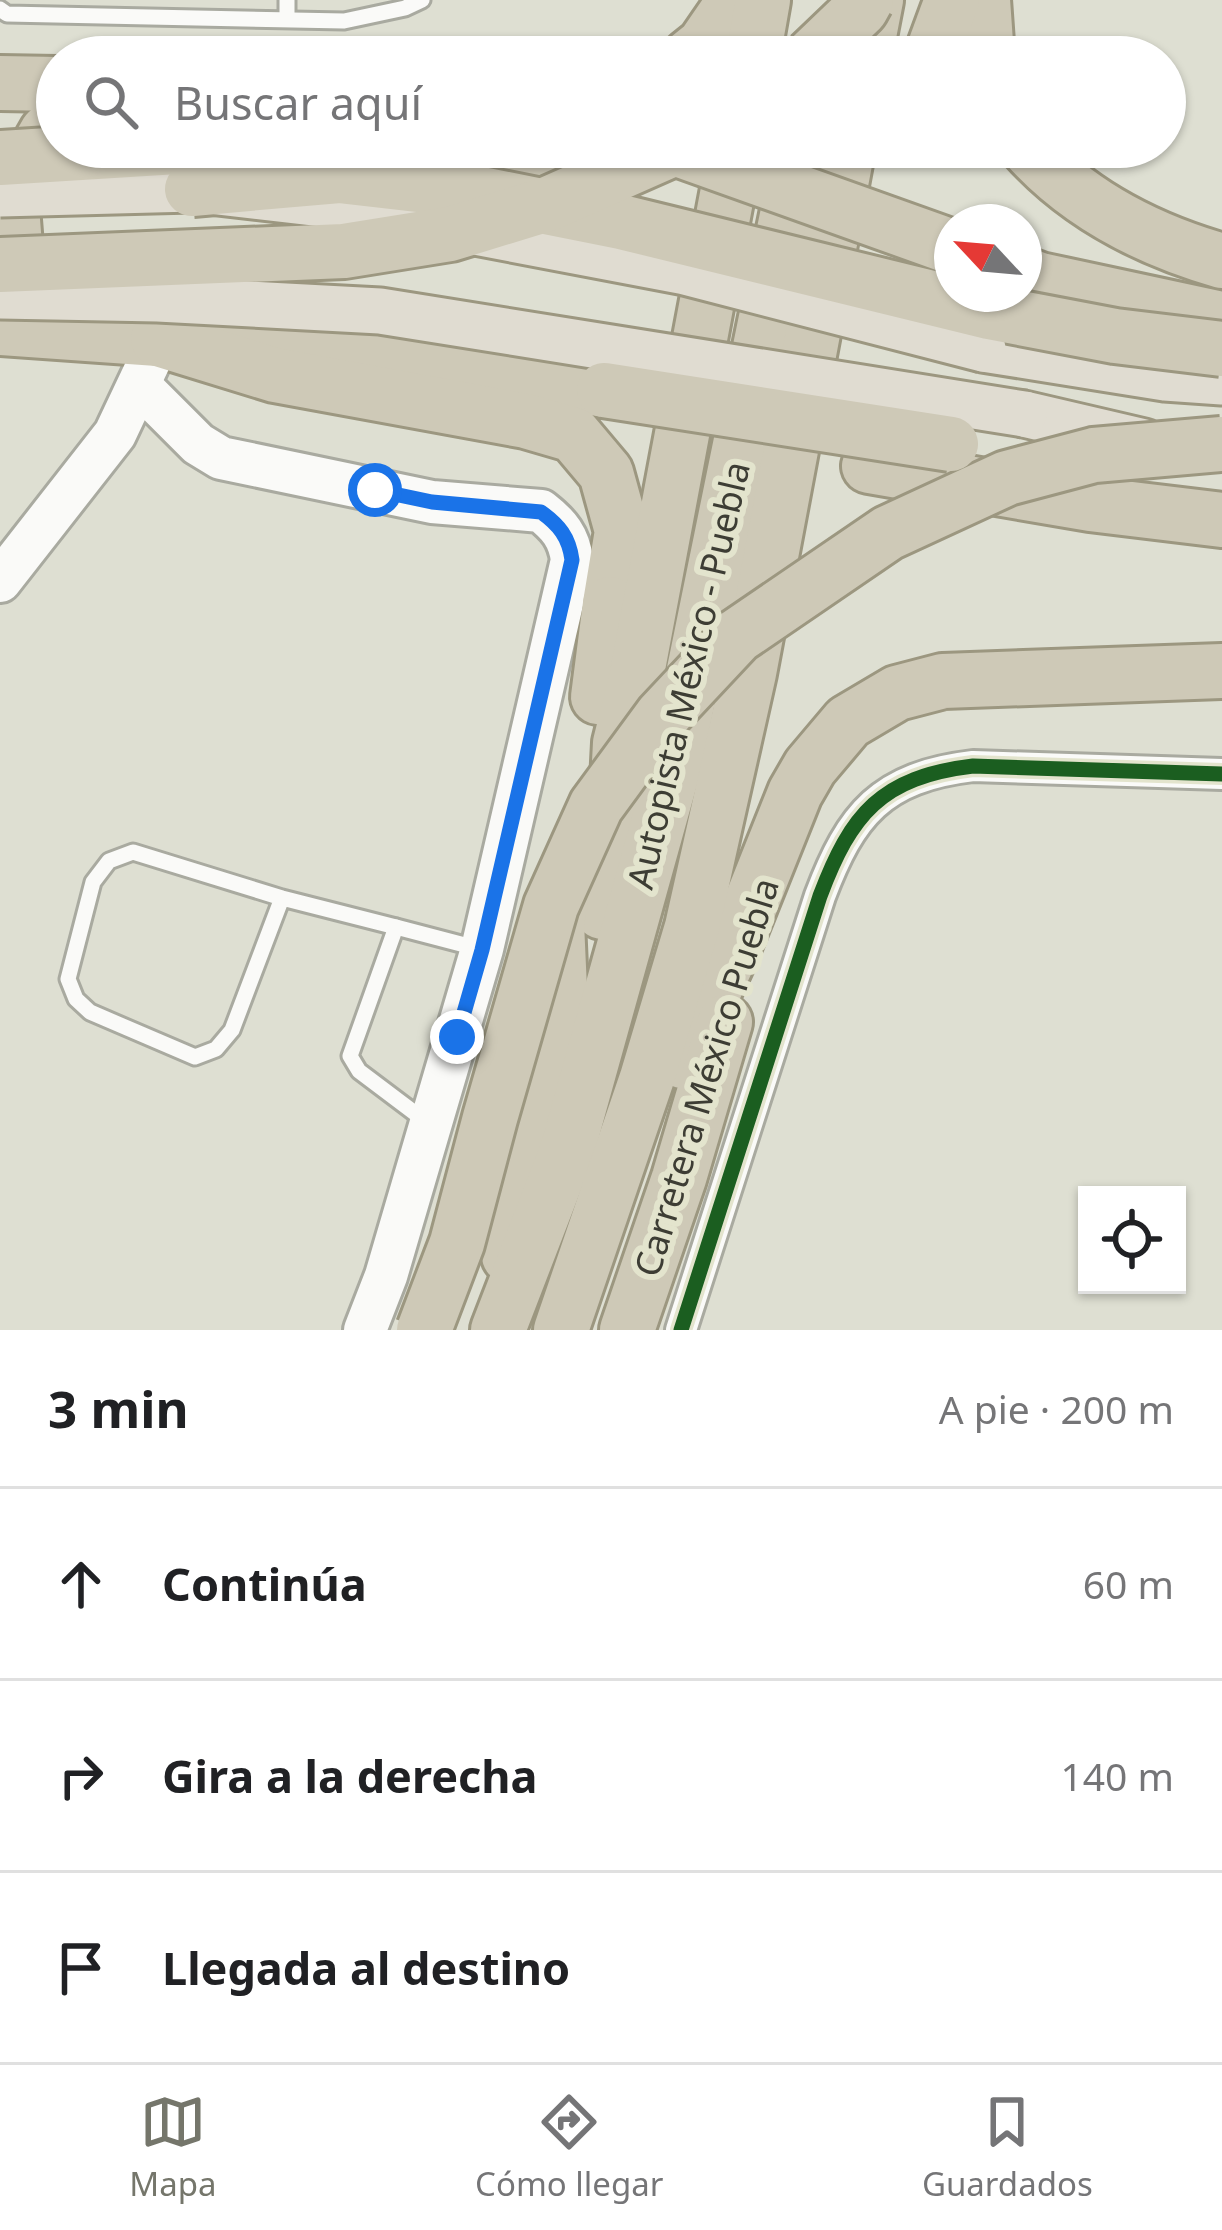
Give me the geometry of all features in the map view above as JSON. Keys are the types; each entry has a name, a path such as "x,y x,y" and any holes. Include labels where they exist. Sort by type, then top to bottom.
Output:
{"highway":[{"path":"710,36 735,0"},
{"path":"734,36 750,0"},
{"path":"757,36 764,0"},
{"path":"821,36 830,0"},
{"path":"835,36 866,0"},
{"path":"869,36 876,0"},
{"path":"939,36 952,0"},
{"path":"983,0 986,36"},
{"path":"0,83 36,84"},
{"path":"0,122 36,117"},
{"path":"36,150 11,195 17,271 11,319 149,362 275,375 526,421 574,435 606,473 622,531 596,712 557,923 498,1138 486,1220 453,1330"},
{"path":"0,158 36,160"},
{"path":"184,168 339,176 461,190 621,222 989,312 1115,336 1222,349"},
{"path":"0,265 344,251 450,234 548,204 628,168"},
{"path":"601,1032 602,902 615,838 620,743 636,680 732,168"},
{"path":"733,168 934,241"},
{"name":"Autopista México - Puebla","path":"502,1321 567,1151 676,763 797,168"},
{"path":"1045,168 1084,199 1161,240 1222,261"},
{"name":"Autopista México - Puebla","path":"564,1322 692,927 748,673 843,172"},
{"path":"1042,279 1222,319"},
{"path":"149,362 343,365 599,405 951,444 1118,475 1222,504"},
{"path":"599,405 869,466 1090,504 1222,520"},
{"path":"424,1330 458,1243 551,906 596,806 662,716 737,636 888,533 1007,478 1094,455 1222,444"},
{"path":"610,604 636,680"},
{"path":"564,1322 731,953 795,793 848,722 919,685 943,681 1222,671"},
{"name":"Carretera México Puebla","path":"627,1330 679,1178 783,824"},
{"path":"502,1321 516,1170 561,1012 557,923"},
{"path":"647,1270 681,1100 682,1001 692,927"}],"main road":[{"path":"0,194 184,168 339,206 686,272 983,349 1165,378 1222,382"},
{"path":"11,319 113,297 380,310 1024,415 1222,460"},
{"path":"0,581 116,434 149,362"},
{"path":"149,362 198,444 221,458 432,502 541,512 569,543 572,560 482,950 386,1276 365,1330"}],"street":[{"path":"681,1330 820,896 835,856 858,818 908,782 937,770 973,766 1222,774"}],"lane":[{"path":"287,0 287,19"},
{"path":"344,0 344,21"},
{"path":"0,9 7,14 47,7 170,8 344,21 422,0"},
{"path":"282,898 232,1030 216,1049 195,1057 90,1012 76,999 68,979 93,882 109,861 133,852 282,898 482,950"},
{"path":"396,927 350,1057 359,1071 431,1125"}],"cycle path":[{"path":"681,1330 820,896 844,843 874,804 915,779 973,766 1222,774"}],"route":[{"path":"375,490 432,502 541,512 562,531 572,560 482,950 457,1037"}]}
